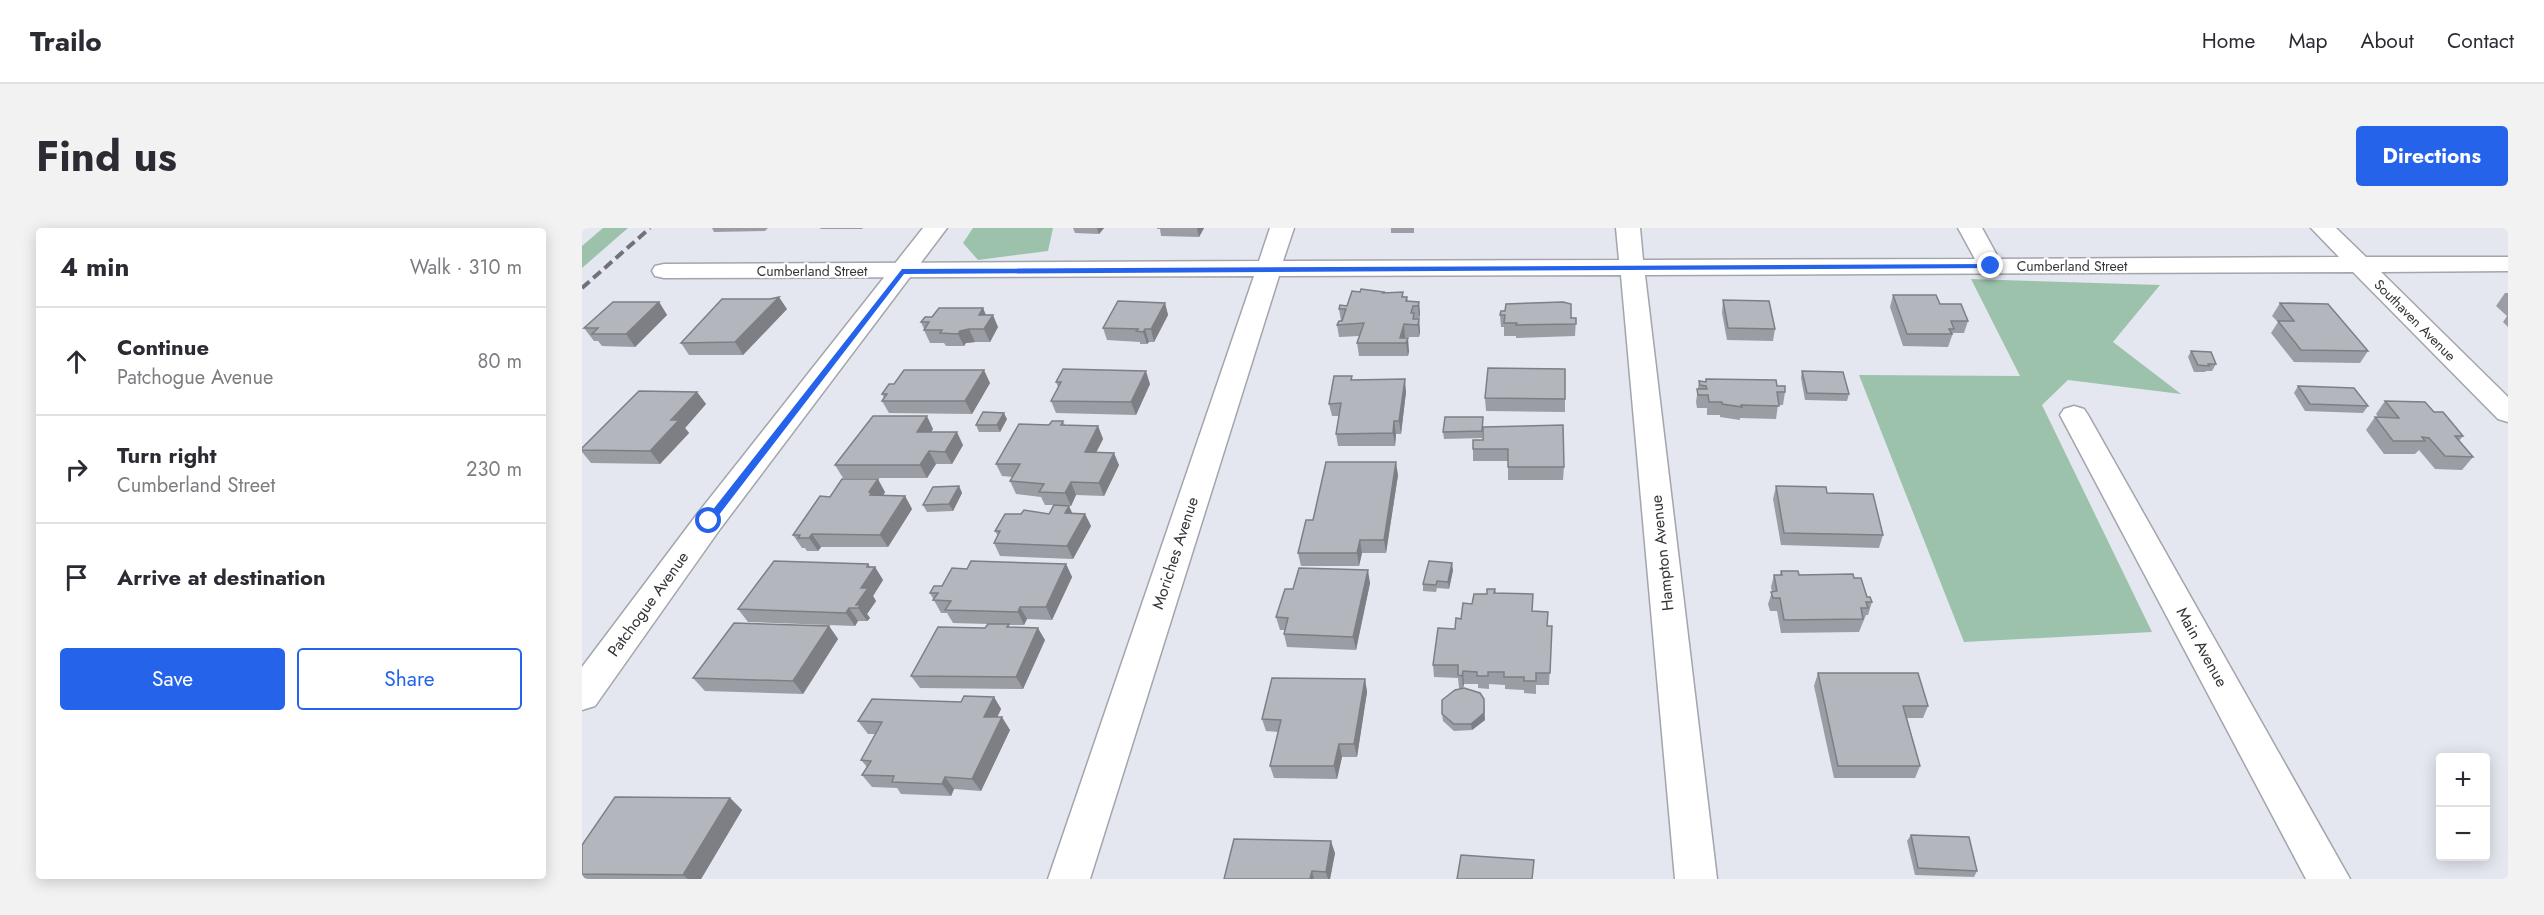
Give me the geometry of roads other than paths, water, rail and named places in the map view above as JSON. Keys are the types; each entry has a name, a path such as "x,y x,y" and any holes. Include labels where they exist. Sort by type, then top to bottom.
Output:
{"street":[{"name":"Patchogue Avenue","path":"582,695 709,521 935,228"},
{"name":"Moriches Avenue","path":"1069,879 1282,228"},
{"name":"Hampton Avenue","path":"1628,228 1696,879"},
{"path":"1970,228 1991,266"},
{"name":"Southaven Avenue","path":"2323,228 2508,412"},
{"name":"Cumberland Street","path":"664,271 2508,264"},
{"name":"Main Avenue","path":"2074,415 2330,879"}],"railway":[{"path":"582,288 650,228"}]}
